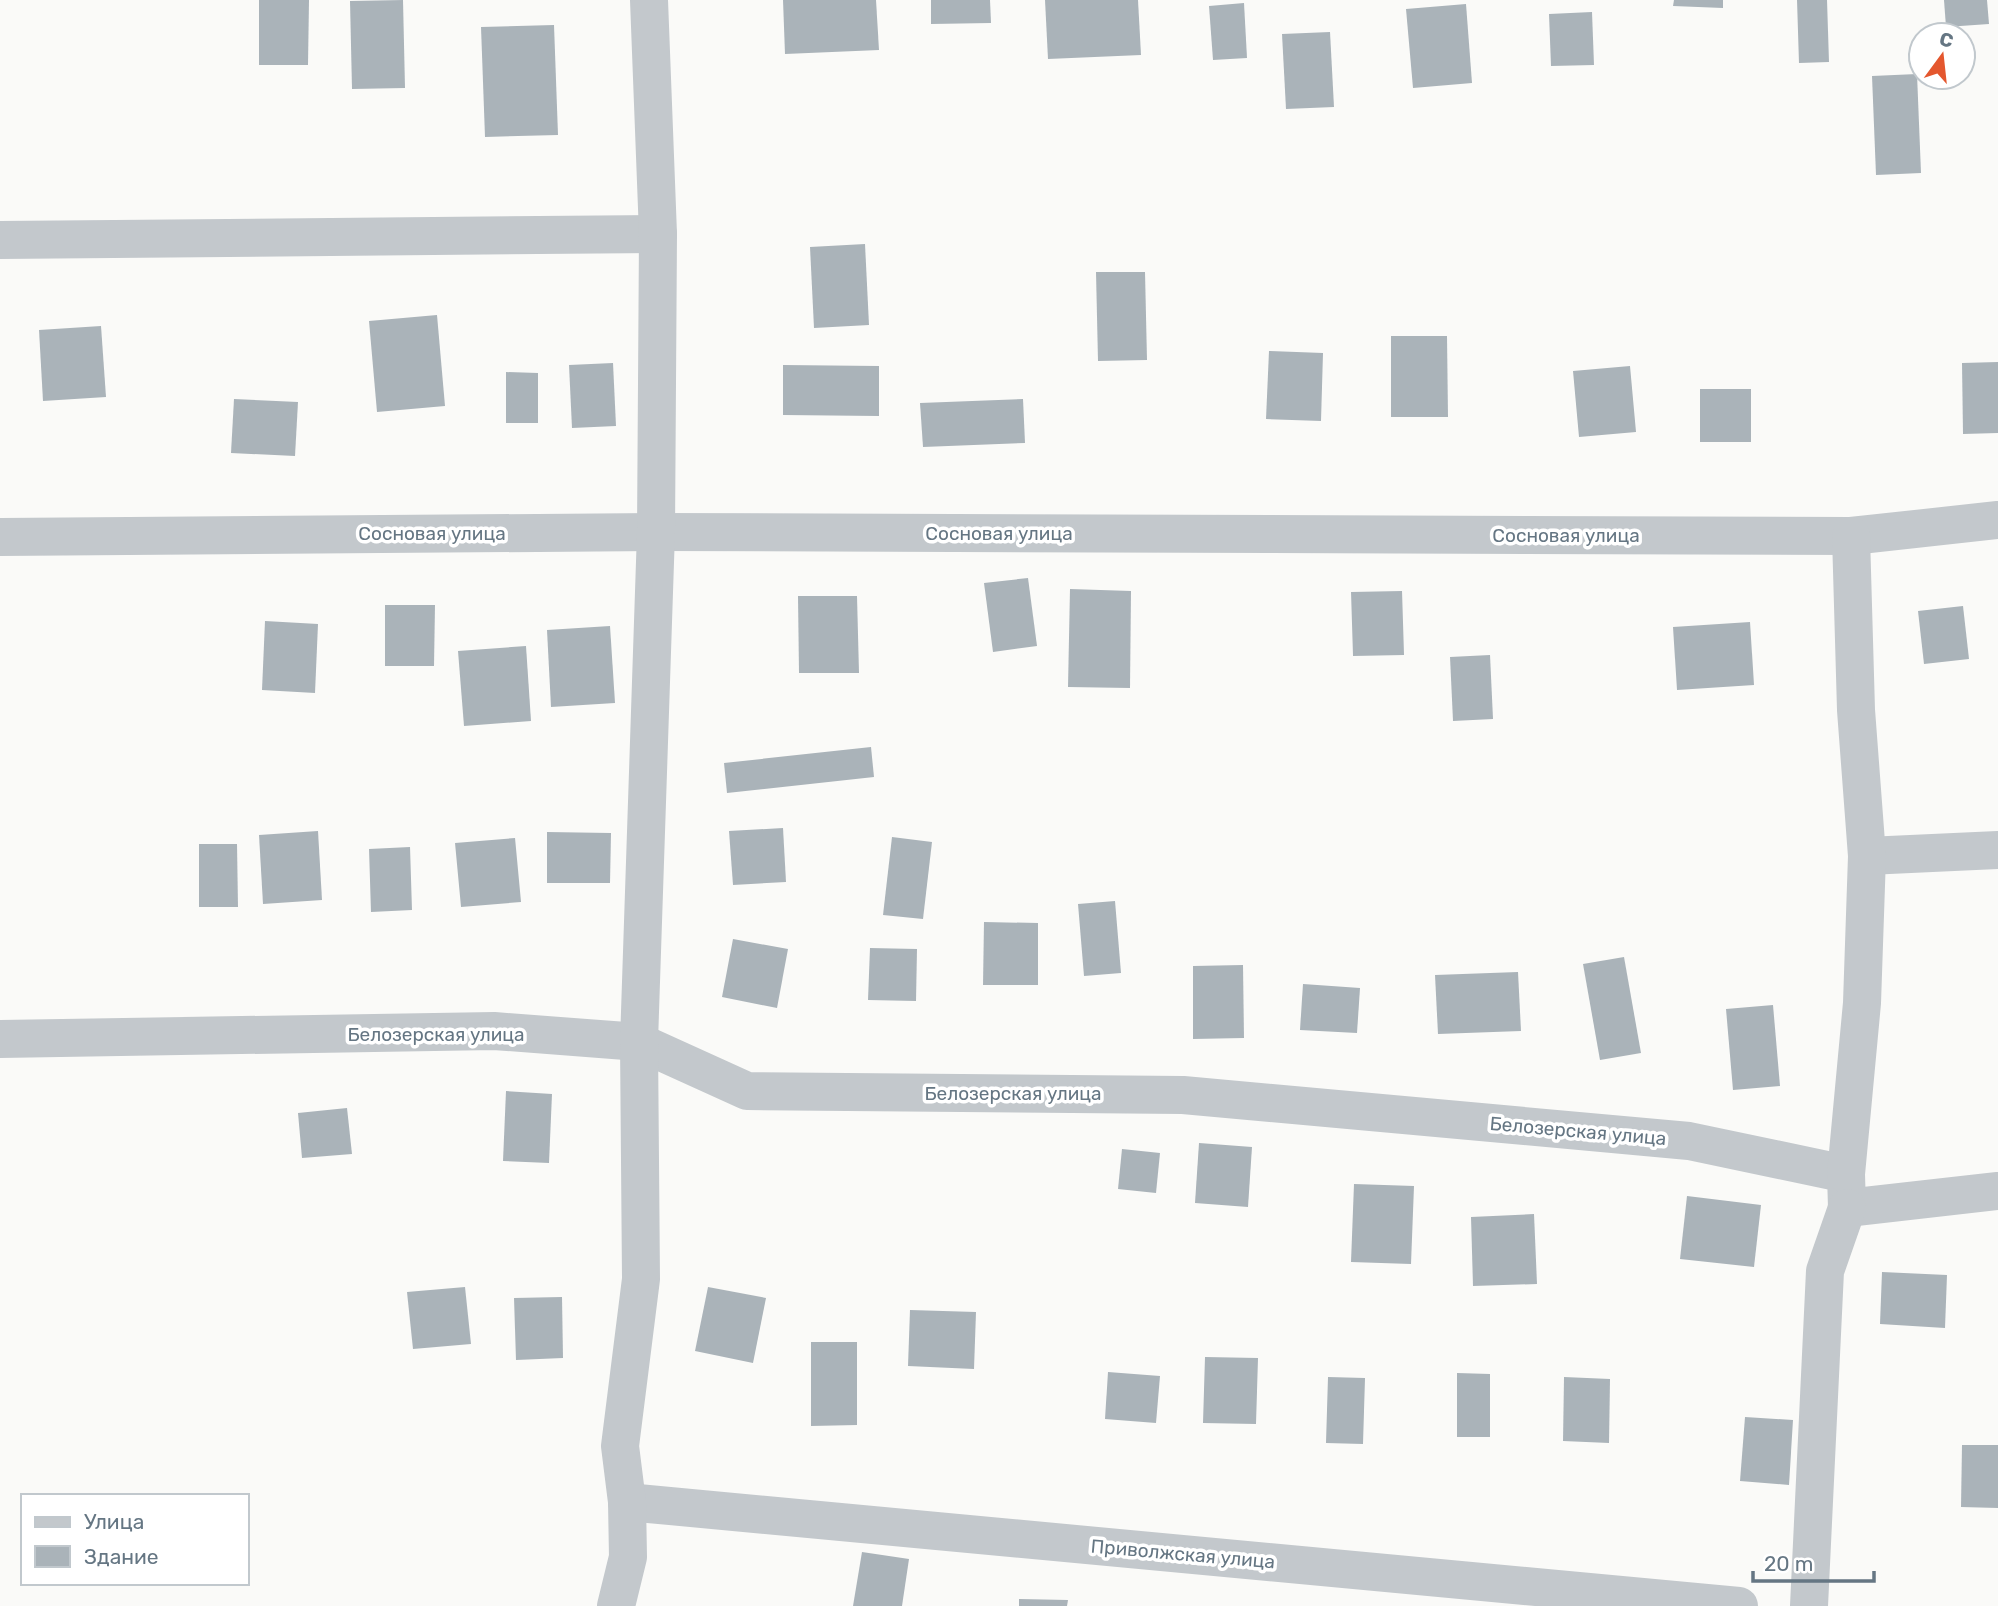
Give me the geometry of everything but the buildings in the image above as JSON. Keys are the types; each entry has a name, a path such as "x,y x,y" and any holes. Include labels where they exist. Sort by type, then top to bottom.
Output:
{"street":[{"path":"616,1606 628,1557 627,1502 620,1446 641,1279 639,1042 656,532 658,234 649,0"},
{"path":"0,240 658,234"},
{"name":"Сосновая улица","path":"0,537 656,532 1851,537 1998,520"},
{"path":"1809,1606 1825,1271 1846,1191 1862,1003 1867,856 1856,710 1851,537"},
{"path":"1867,856 1998,850"},
{"name":"Белозерская улица","path":"0,1040 494,1031 639,1042 747,1091 1183,1095 1689,1142 1846,1191 1998,1191"},
{"name":"Приволжская улица","path":"627,1502 1740,1606"}]}
